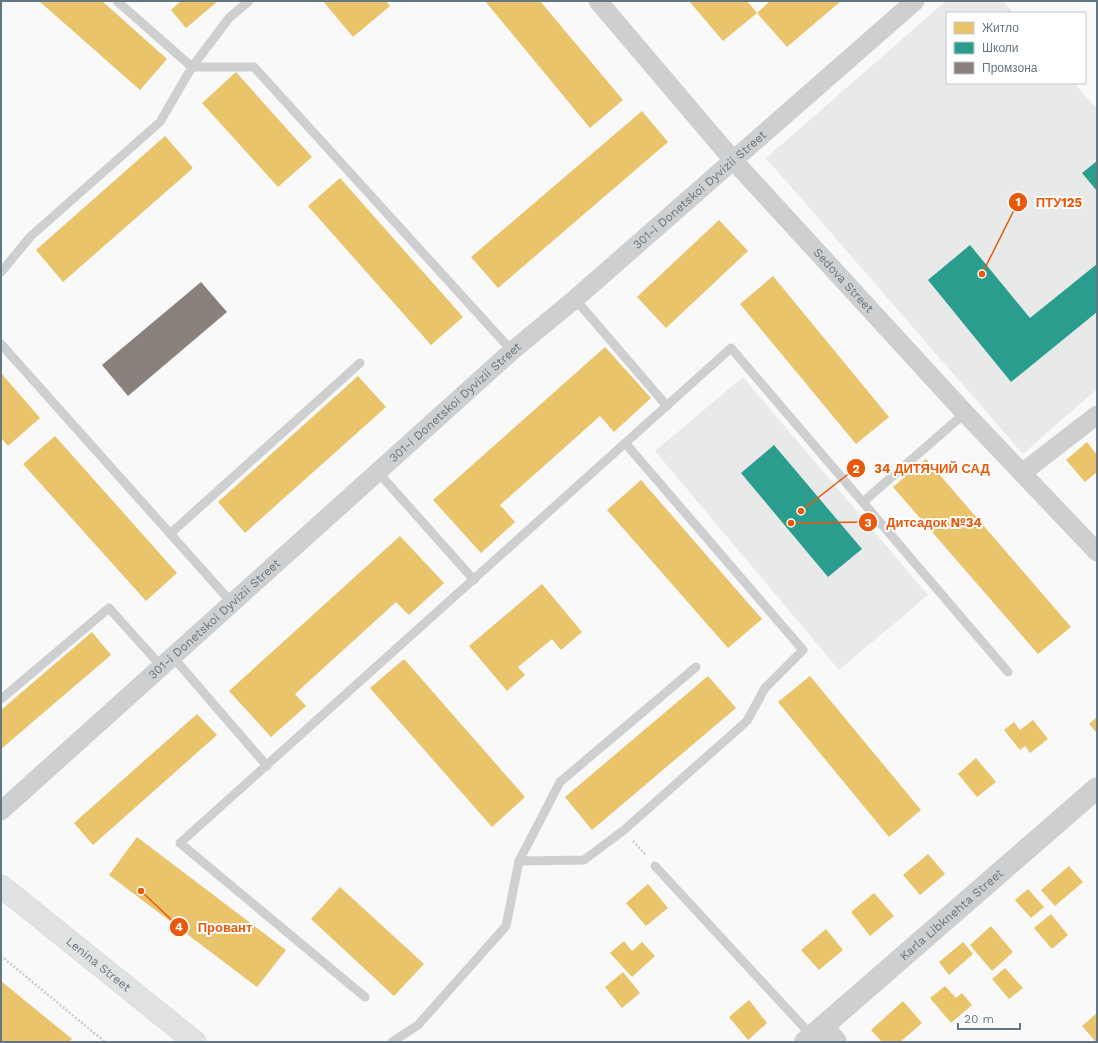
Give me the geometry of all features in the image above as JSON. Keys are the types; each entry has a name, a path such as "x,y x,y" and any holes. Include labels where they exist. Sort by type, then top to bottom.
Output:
{"main road":[{"name":"Lenina Street","path":"1,886 195,1042"}],"street":[{"name":"Sedova Street","path":"598,1 734,160 965,413 1097,552"},
{"name":"301-i Donetskoi Dyvizii Street","path":"1,812 376,471 915,1"},
{"path":"1022,474 1097,415"},
{"name":"Karla Libknehta Street","path":"819,1037 1097,788"}],"lane":[{"path":"117,1 192,66 254,67 512,351"},
{"path":"1,272 31,236 160,122 192,66 229,18 249,1"},
{"path":"574,299 667,406"},
{"path":"1,344 232,603"},
{"path":"365,997 180,844 731,348 1008,672"},
{"path":"171,533 360,363"},
{"path":"863,502 965,413"},
{"path":"519,861 584,860 624,830 747,721 765,688 803,650 626,444"},
{"path":"376,471 474,580"},
{"path":"1,699 110,608 166,661 267,766"},
{"path":"392,1042 418,1025 506,926 519,861 560,782 696,667"},
{"path":"655,866 819,1037"}],"path":[{"path":"624,830 655,866"},
{"path":"1,956 105,1042"}],"shaded area":[{"path":"946,1 1003,1 1012,12 946,12 946,84 1075,84 1097,109 1097,389 1023,454 766,158"},
{"path":"743,377 928,595 839,670 655,451"}],"building: Житло":[{"path":"39,1 102,1 167,59 140,90"},
{"path":"181,1 218,1 186,28 171,10"},
{"path":"323,1 386,1 390,6 353,37"},
{"path":"485,1 540,1 623,100 590,128"},
{"path":"689,1 747,1 757,13 723,41"},
{"path":"770,1 841,1 787,47 757,13"},
{"path":"236,72 312,157 278,187 202,103"},
{"path":"642,111 668,142 498,288 471,257"},
{"path":"165,136 193,168 63,282 36,250"},
{"path":"340,178 463,317 431,345 308,206"},
{"path":"719,220 748,251 666,328 637,297"},
{"path":"773,276 889,417 856,444 740,304"},
{"path":"605,347 651,398 614,432 600,416 500,505 515,522 481,553 433,500"},
{"path":"1,373 40,418 8,446 1,438"},
{"path":"358,376 386,407 245,533 218,502"},
{"path":"55,436 177,573 146,601 23,464"},
{"path":"1087,442 1097,455 1097,472 1085,482 1066,460"},
{"path":"926,459 1071,627 1038,654 893,487"},
{"path":"641,480 762,619 728,648 607,510"},
{"path":"400,536 444,583 409,615 396,602 295,694 306,706 271,737 229,691"},
{"path":"542,584 582,632 561,650 552,639 518,667 525,675 507,691 469,646"},
{"path":"92,632 111,655 1,749 1,710"},
{"path":"404,659 525,797 492,827 370,688"},
{"path":"708,676 736,708 592,830 565,797"},
{"path":"810,676 921,810 889,837 778,702"},
{"path":"197,714 217,735 93,845 74,823"},
{"path":"1097,717 1097,733 1089,724"},
{"path":"1033,720 1048,739 1030,753 1025,746 1020,750 1004,730 1014,722 1020,730"},
{"path":"976,758 996,782 977,797 958,774"},
{"path":"137,837 286,950 257,987 109,875"},
{"path":"928,854 945,874 920,895 903,875"},
{"path":"1069,866 1083,882 1055,906 1041,890"},
{"path":"648,884 668,908 646,926 626,903"},
{"path":"340,887 424,964 394,996 311,919"},
{"path":"1028,889 1044,907 1031,918 1015,900"},
{"path":"874,893 894,916 870,936 851,912"},
{"path":"1051,914 1068,935 1052,949 1034,928"},
{"path":"991,926 1013,952 992,971 970,945"},
{"path":"826,929 843,950 819,970 801,950"},
{"path":"624,941 632,951 642,942 655,956 632,977 610,953"},
{"path":"963,942 973,954 949,975 939,962"},
{"path":"1005,968 1023,988 1009,999 992,979"},
{"path":"623,972 640,993 622,1008 605,987"},
{"path":"1,981 72,1039 69,1042 1,1042"},
{"path":"945,986 956,998 962,993 972,1005 951,1023 930,998"},
{"path":"749,1000 767,1023 748,1040 729,1017"},
{"path":"903,1001 922,1023 900,1042 882,1042 871,1030"},
{"path":"1097,1013 1097,1042 1096,1042 1082,1026"}],"building: Школи":[{"path":"1097,161 1097,191 1082,173"},
{"path":"970,245 1030,318 1097,264 1097,312 1011,382 928,280"},
{"path":"774,445 862,549 828,577 741,473"}],"building: Промзона":[{"path":"201,282 227,312 128,396 102,365"}],"place":[{"name":"ПТУ125","path":"982,274"},
{"name":"34 ДИТЯЧИЙ САД","path":"801,511"},
{"name":"Дитсадок №34","path":"791,523"},
{"name":"Провант","path":"141,891"}]}
